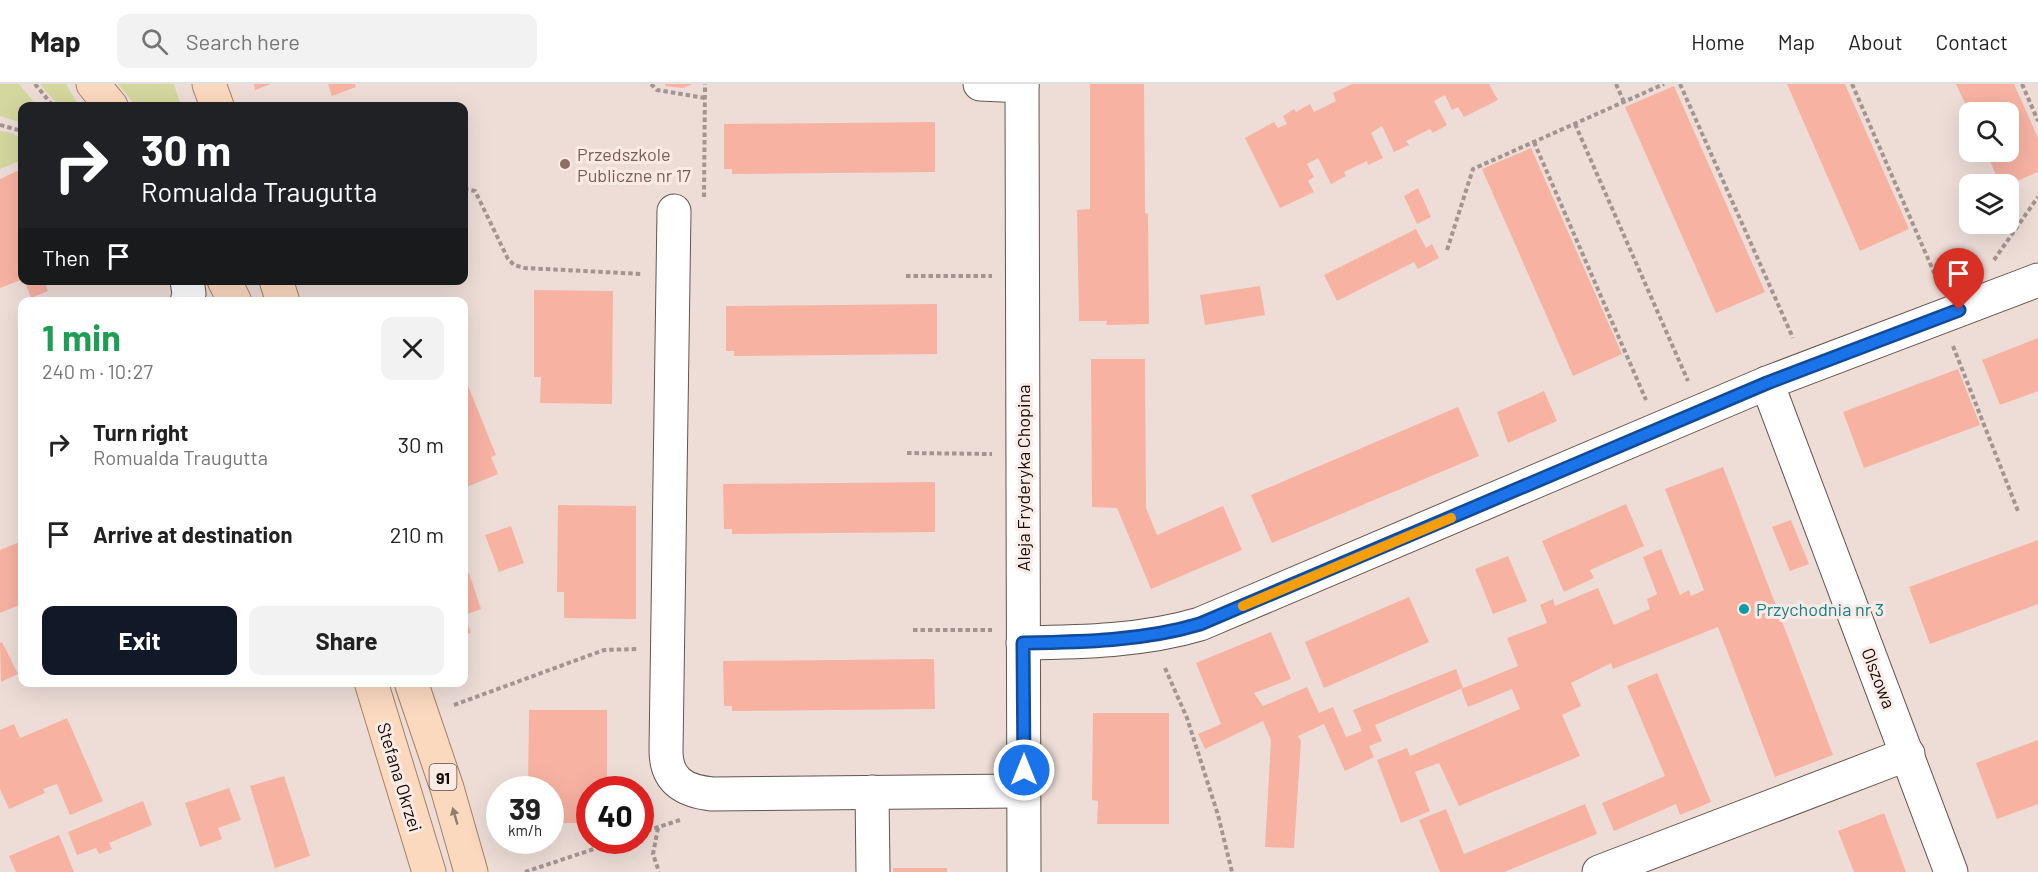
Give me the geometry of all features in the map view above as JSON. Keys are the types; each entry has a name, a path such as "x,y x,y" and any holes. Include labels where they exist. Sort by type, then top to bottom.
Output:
{"main road":[{"path":"93,84 108,102"},
{"path":"209,84 216,102"},
{"name":"Stefana Okrzei","path":"373,687 429,872"},
{"name":"91","path":"413,687 447,788 471,872"}],"street":[{"path":"980,84 1023,85"},
{"name":"Aleja Fryderyka Chopina","path":"1023,85 1024,872"},
{"path":"689,208 674,276 666,761 670,771 681,786 697,792 712,794 1024,791"},
{"path":"1023,637 1140,637 1172,633 1200,624 1767,383 2038,280"},
{"name":"Olszowa","path":"1767,383 1952,872"},
{"path":"1599,872 1908,754"},
{"path":"872,792 873,872"}],"path":[{"path":"35,84 50,102"},
{"path":"651,84 657,90 705,98"},
{"path":"689,208 705,84"},
{"path":"1616,84 1624,102"},
{"path":"1447,250 1473,169 1664,84"},
{"path":"1680,84 1807,368"},
{"path":"1852,84 1946,315 2018,511"},
{"path":"2022,84 2038,121"},
{"path":"1575,124 1701,411"},
{"path":"0,125 18,130"},
{"path":"1534,142 1659,429"},
{"path":"468,190 475,191 503,252 514,265 525,268 674,276"},
{"path":"1992,263 2038,197"},
{"path":"906,276 1023,275"},
{"path":"907,453 1023,454"},
{"path":"913,630 1023,637"},
{"path":"454,705 604,650 668,648"},
{"path":"1165,668 1187,718 1218,815 1232,872"},
{"path":"658,828 653,854 659,872"},
{"path":"525,872 579,854"}],"green space":[{"path":"0,84 19,84 34,102 18,102 18,122 0,116"},
{"path":"40,84 66,84 77,102 56,102"},
{"path":"118,84 174,84 180,102 133,102"},
{"path":"0,131 18,137 18,162 0,169"}],"building":[{"path":"254,84 271,84 255,90"},
{"path":"328,84 355,84 356,87 332,96"},
{"path":"665,84 693,84 683,88 665,86"},
{"path":"1090,84 1144,84 1149,324 1106,325 1107,321 1079,321 1077,210 1090,209"},
{"path":"1352,84 1489,84 1498,100 1464,117 1458,107 1452,110 1445,95 1434,101 1447,125 1433,133 1430,129 1406,141 1409,145 1394,152 1382,126 1371,133 1383,158 1368,165 1367,161 1344,172 1346,176 1331,184 1318,158 1307,164 1314,177 1308,181 1314,192 1280,208 1245,138 1274,122 1278,128 1287,124 1283,116 1294,109 1296,112 1310,104 1314,112 1336,101 1333,93"},
{"path":"1787,84 1845,84 1909,229 1860,251"},
{"path":"1956,84 2014,84 2038,138 2038,172 2019,180 2019,174 1996,174 1990,162 2019,162 2019,102 1964,102"},
{"path":"1674,86 1765,292 1716,313 1625,107"},
{"path":"935,122 935,172 732,174 732,169 724,169 724,124"},
{"path":"1531,148 1622,354 1573,376 1482,169"},
{"path":"18,171 18,281 0,288 0,179"},
{"path":"1418,188 1431,217 1417,224 1404,196"},
{"path":"1416,229 1426,248 1432,244 1439,258 1418,269 1414,262 1337,301 1324,275"},
{"path":"26,285 46,285 48,291 31,297"},
{"path":"1260,286 1265,315 1205,325 1200,295"},
{"path":"534,290 613,291 612,404 540,403 541,377 534,377"},
{"path":"937,304 937,354 734,356 734,351 726,351 726,306"},
{"path":"2038,338 2038,391 2000,405 1982,360"},
{"path":"1091,359 1145,359 1146,508 1157,535 1223,506 1242,550 1151,589 1117,508 1092,507"},
{"path":"1958,369 1980,425 1864,468 1843,412"},
{"path":"468,386 496,455 491,457 498,474 468,486"},
{"path":"1544,391 1557,421 1508,443 1497,412"},
{"path":"1458,407 1479,456 1272,543 1251,495"},
{"path":"1723,467 1833,755 1775,777 1718,627 1613,669 1611,663 1571,683 1581,706 1562,715 1580,756 1459,806 1439,763 1415,772 1430,811 1401,823 1377,760 1407,748 1410,756 1520,709 1512,689 1468,707 1461,689 1518,666 1507,638 1547,623 1540,605 1553,599 1555,606 1598,588 1614,625 1650,609 1647,599 1657,594 1643,557 1661,549 1680,595 1689,590 1691,596 1704,590 1665,489"},
{"path":"935,482 935,532 732,534 732,529 724,529 723,484"},
{"path":"1626,504 1644,546 1590,570 1594,578 1564,592 1542,541"},
{"path":"558,505 636,506 636,619 564,618 564,592 557,592"},
{"path":"1791,520 1809,564 1790,571 1772,527"},
{"path":"511,526 524,563 499,572 485,535"},
{"path":"2038,540 2038,604 1930,644 1909,587"},
{"path":"18,543 18,606 0,613 0,550"},
{"path":"1508,556 1527,601 1493,614 1475,569"},
{"path":"468,573 481,609 468,614"},
{"path":"1409,597 1429,642 1324,688 1305,642"},
{"path":"1271,632 1291,679 1254,693 1263,706 1307,687 1319,713 1333,707 1346,737 1362,731 1353,710 1456,669 1463,688 1375,725 1382,741 1369,746 1374,757 1345,771 1324,724 1298,736 1301,741 1294,848 1265,847 1271,740 1263,721 1205,749 1198,734 1221,724 1196,663"},
{"path":"2,642 18,674 1,682 0,643"},
{"path":"934,659 935,709 732,711 732,706 724,706 723,661"},
{"path":"1657,673 1711,802 1680,815 1676,804 1614,831 1602,803 1665,776 1627,686"},
{"path":"529,710 607,710 607,776 576,776 576,823 564,823 564,776 528,776"},
{"path":"1093,713 1169,713 1169,824 1097,824 1098,801 1092,800"},
{"path":"67,718 103,801 70,815 57,784 43,789 45,793 9,809 0,789 0,730 14,724 20,738"},
{"path":"2038,740 2038,804 1997,819 1976,763"},
{"path":"284,776 310,856 275,868 250,786"},
{"path":"229,788 241,820 218,828 222,839 200,847 185,803"},
{"path":"143,801 152,825 109,843 112,849 99,854 96,848 77,855 68,832"},
{"path":"1585,804 1597,834 1504,872 1440,872 1419,820 1446,809 1464,854"},
{"path":"1884,813 1906,872 1854,872 1838,831"},
{"path":"59,835 74,872 16,872 9,856"},
{"path":"893,868 947,868 947,872 893,872"}],"slow traffic":[{"path":"1243,606 1451,518"}],"place":[{"name":"Przedszkole Publiczne nr 17","path":"565,164"},
{"name":"Przychodnia nr 3","path":"1744,609"}],"route":[{"path":"1024,770 1023,643 1140,637 1172,633 1200,624 1767,383 1959,310"}]}
